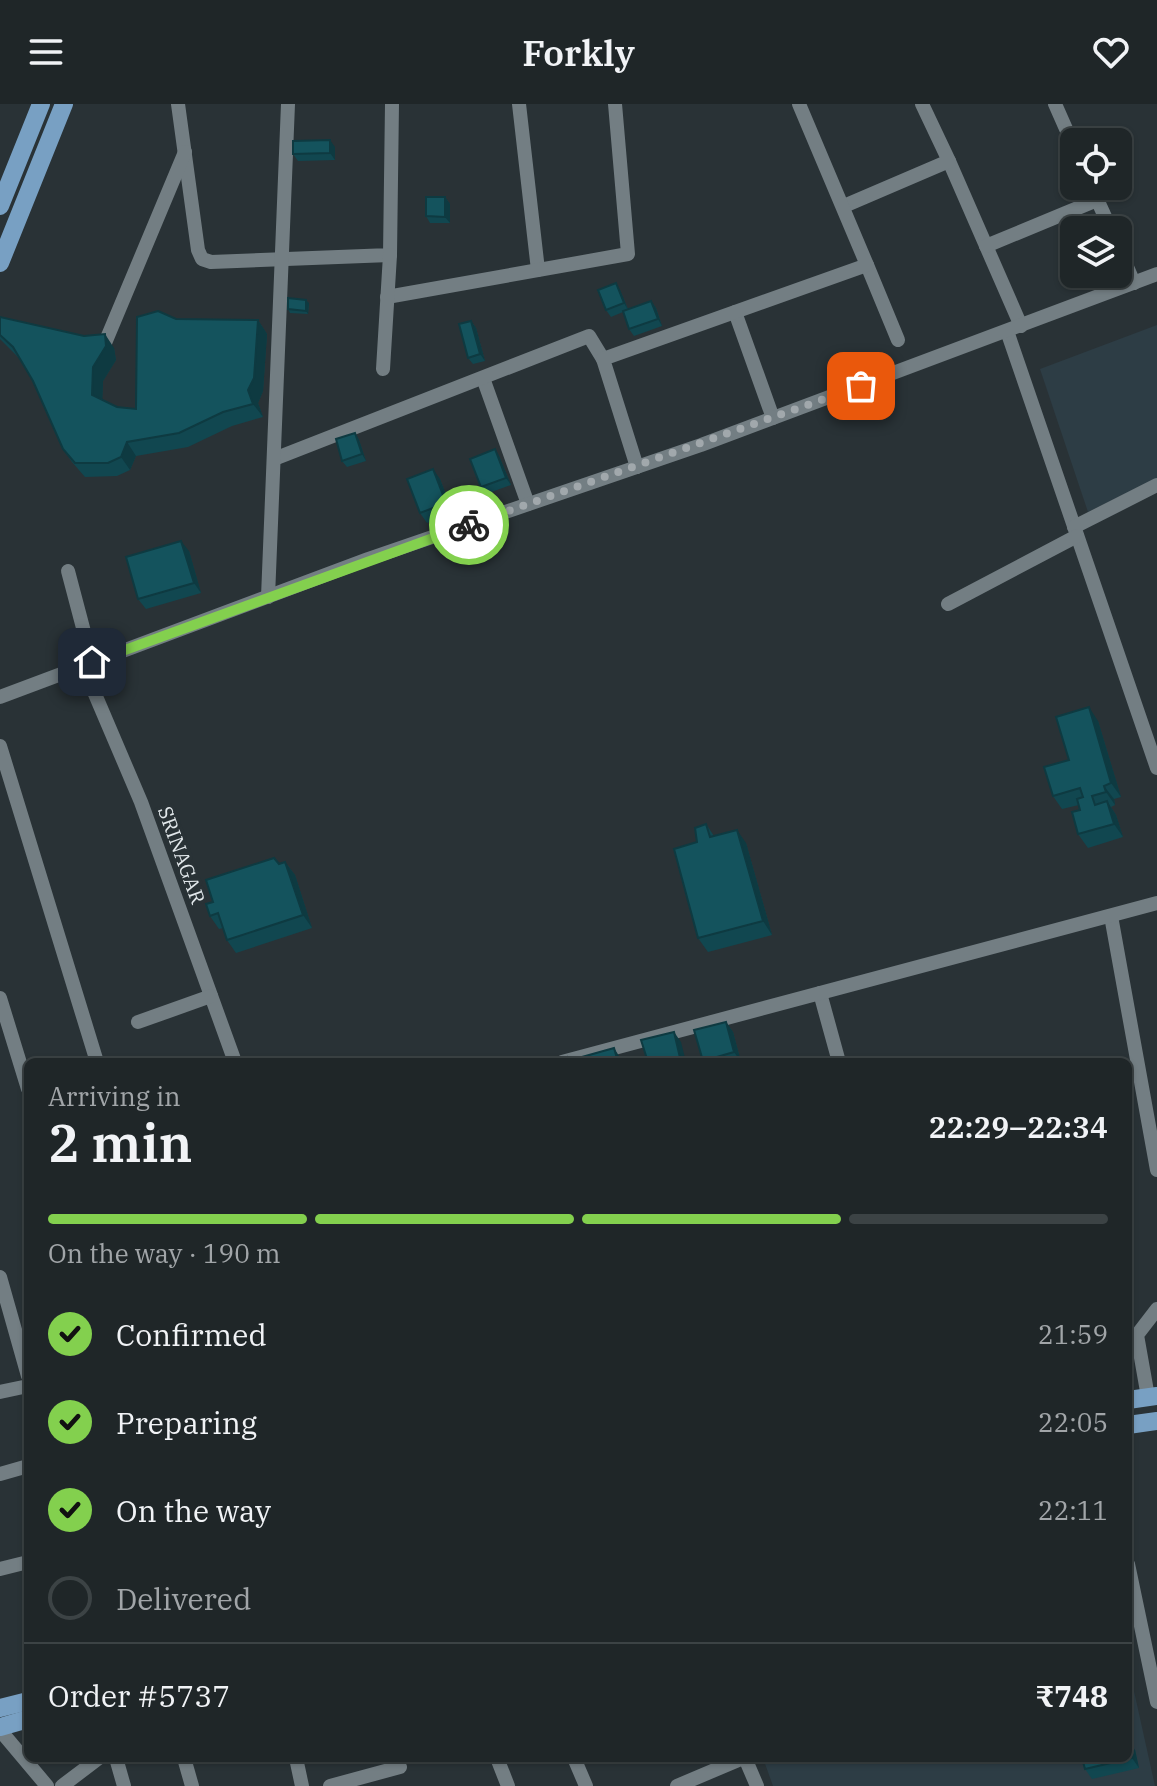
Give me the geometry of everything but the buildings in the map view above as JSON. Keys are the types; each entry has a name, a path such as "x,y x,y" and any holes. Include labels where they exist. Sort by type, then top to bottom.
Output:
{"main road":[{"path":"0,206 41,104"},
{"path":"0,263 64,104"},
{"path":"1132,1399 1152,1396"},
{"path":"1132,1424 1157,1421"},
{"path":"0,1708 24,1702"},
{"path":"2,1734 24,1721"}],"street":[{"path":"178,104 202,259 211,262 390,255"},
{"path":"268,597 288,104"},
{"path":"383,369 390,255 392,104"},
{"path":"519,104 538,270"},
{"path":"387,297 628,254 615,104"},
{"path":"799,104 898,340"},
{"path":"922,104 986,246 1076,531 1157,768"},
{"path":"1055,104 1066,128"},
{"path":"105,343 185,152"},
{"path":"844,206 949,161"},
{"path":"986,246 1080,200"},
{"path":"603,359 867,265"},
{"path":"0,697 268,597 773,418 1157,274"},
{"path":"1132,278 1134,283"},
{"path":"735,312 773,418"},
{"path":"274,459 589,336 603,359 637,467"},
{"path":"483,378 528,504"},
{"path":"948,604 1157,485"},
{"name":"SRINAGAR","path":"68,571 87,664 141,802 234,1058"},
{"path":"0,746 96,1058"},
{"path":"577,1058 1157,903"},
{"path":"1111,916 1157,1170"},
{"path":"820,993 838,1058"},
{"path":"138,1022 211,996"},
{"path":"0,998 24,1076"},
{"path":"625,1045 629,1058"},
{"path":"0,1277 4,1310 24,1365"},
{"path":"1152,1396 1137,1335 1143,1323 1157,1309"},
{"path":"0,1392 24,1387"},
{"path":"0,1474 24,1467"},
{"path":"0,1569 24,1563"},
{"path":"1132,1583 1157,1702"},
{"path":"2,1734 24,1759"},
{"path":"26,1762 47,1786"},
{"path":"62,1786 94,1762"},
{"path":"117,1762 124,1786"},
{"path":"185,1762 192,1786"},
{"path":"297,1762 302,1786"},
{"path":"499,1762 508,1786"},
{"path":"576,1762 586,1786"},
{"path":"677,1786 734,1762"},
{"path":"746,1762 757,1786"},
{"path":"330,1786 400,1767"}],"shaded area":[{"path":"1157,325 1157,478 1088,512 1040,369"},
{"path":"1132,1682 1155,1786 773,1786 764,1762 1132,1762"}],"way so far":[{"path":"469,525 861,386"}],"route":[{"path":"92,662 368,559 469,525"}]}
